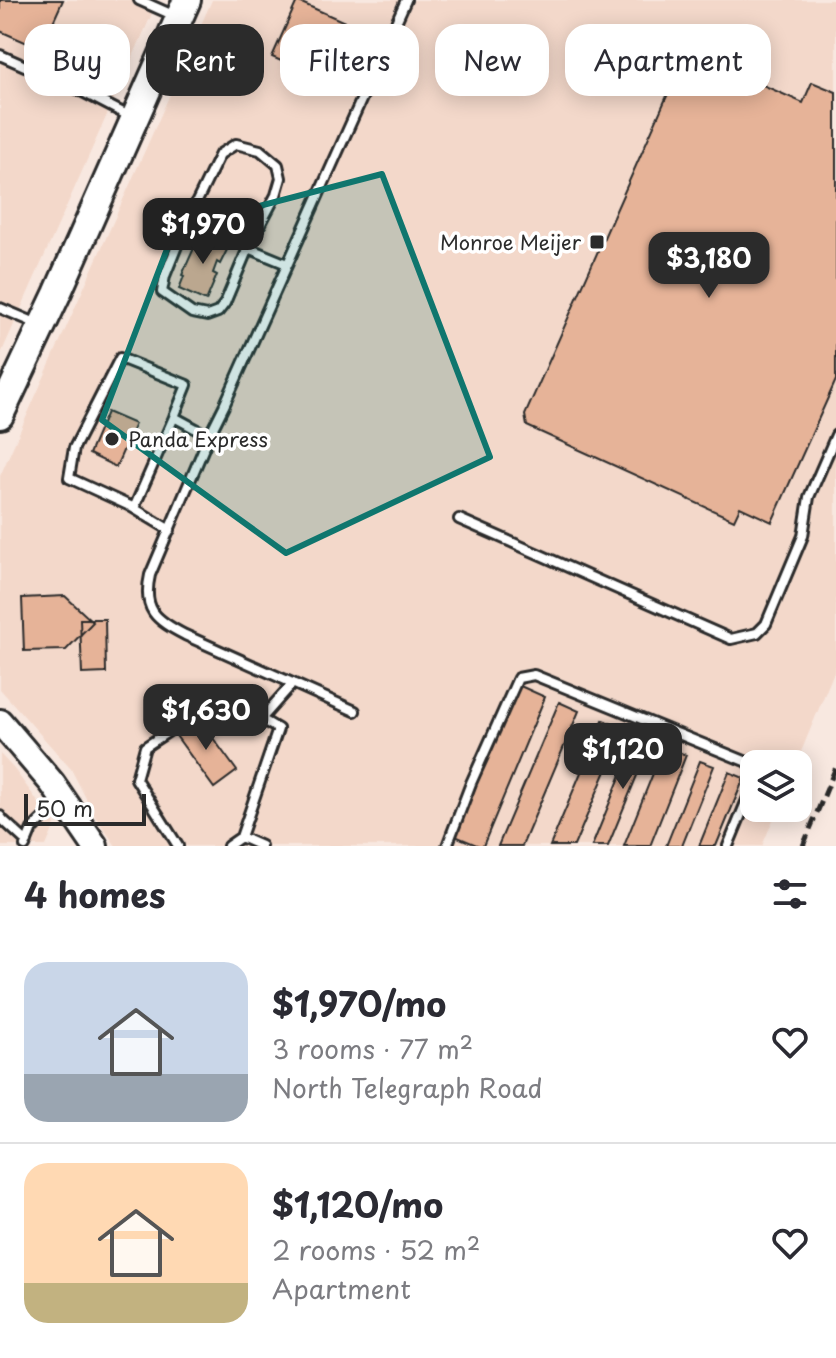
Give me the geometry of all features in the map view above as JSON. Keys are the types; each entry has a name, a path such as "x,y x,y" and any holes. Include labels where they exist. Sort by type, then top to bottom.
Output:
{"main road":[{"path":"4,397 42,326 183,9"}],"street":[{"path":"0,722 63,799 95,846"}],"lane":[{"path":"139,0 183,9"},
{"path":"355,711 185,635 157,618 150,604 148,586 209,436 406,0"},
{"path":"0,55 135,119"},
{"path":"236,144 260,150 278,165 281,178 276,195 248,248 225,303 218,312 207,316 192,313 162,292 165,276 185,226 220,154 236,144"},
{"path":"248,248 287,264"},
{"path":"0,308 42,326"},
{"path":"134,508 187,385 120,358 74,448 69,478 134,508 170,530"},
{"path":"174,417 209,436"},
{"path":"459,519 731,639 745,637 757,633 774,608 803,536 809,497 836,435"},
{"path":"447,846 471,783 518,678 534,675 740,759"},
{"path":"261,719 293,683"},
{"path":"178,846 136,779 145,747 221,697 278,729 241,837 228,846"},
{"path":"0,816 26,844 32,829 63,799"},
{"path":"728,846 740,817"},
{"path":"241,837 261,846"}],"highlighted area":[{"path":"382,174 490,457 286,553 102,420 175,228"}],"shaded area":[{"path":"0,0 158,0 130,63 130,24 24,24 24,96 115,96 0,356"},
{"path":"212,0 836,0 836,667 802,750 740,750 740,822 772,822 762,846 116,846 96,818 71,769 0,689 0,476 169,96 264,96 264,24 201,24"},
{"path":"0,754 55,825 46,846 0,846"}],"building":[{"path":"0,0 63,0 52,24 24,24 24,42 0,31"},
{"path":"297,1 349,24 287,24"},
{"path":"280,39 280,61 272,57"},
{"path":"812,82 836,92 836,380 772,522 740,507 734,520 527,426 525,415 667,96 771,96 771,89 803,103"},
{"path":"203,228 220,236 216,245 227,250 220,264 217,262 213,273 217,275 206,301 179,289"},
{"name":"Panda Express","path":"107,412 135,424 116,467 89,454"},
{"path":"65,596 93,622 66,650 24,651 22,598"},
{"path":"80,619 105,619 106,673 82,674"},
{"path":"518,685 545,697 483,846 479,846 455,836"},
{"path":"559,702 579,711 522,846 498,846"},
{"path":"197,716 237,771 214,788 174,733"},
{"path":"603,720 624,729 574,846 550,846"},
{"path":"638,733 652,739 608,846 592,846"},
{"path":"664,746 686,755 650,846 624,846"},
{"path":"700,761 714,766 682,846 666,846"},
{"path":"729,772 740,776 740,788 716,846 699,846"}],"railway":[{"path":"803,846 836,767"}],"place":[{"name":"Monroe Meijer","path":"597,242"},
{"name":"Panda Express","path":"112,439"}]}
